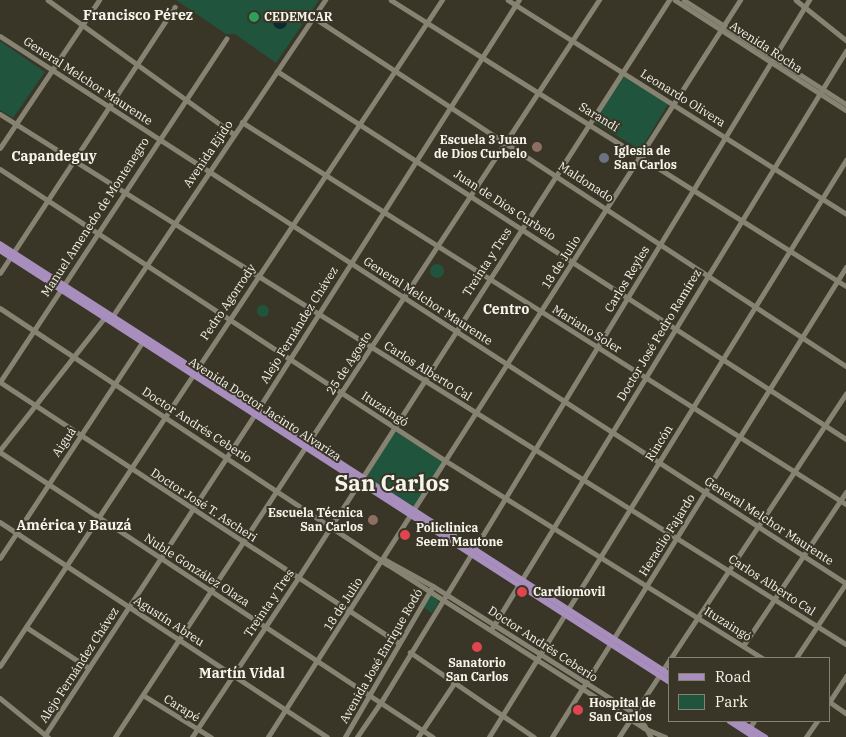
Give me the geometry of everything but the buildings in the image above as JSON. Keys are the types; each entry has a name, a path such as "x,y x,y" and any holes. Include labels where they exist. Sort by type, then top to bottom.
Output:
{"main road":[{"name":"Avenida Doctor Jacinto Alvariza","path":"0,244 12,255 568,613 612,641 665,670"},
{"name":"Avenida Doctor Jacinto Alvariza","path":"0,250 12,255"},
{"name":"Avenida Doctor Jacinto Alvariza","path":"612,641 658,677 668,681"},
{"path":"732,722 765,737"},
{"path":"741,722 755,737"}],"street":[{"path":"48,0 234,134"},
{"path":"0,148 81,24 99,0"},
{"name":"Avenida Ejido","path":"0,451 74,356 109,318 325,0"},
{"name":"Sarandí","path":"391,0 641,155 846,286"},
{"name":"Pedro Agorrody","path":"0,666 193,372 442,0"},
{"name":"Leonardo Olivera","path":"508,0 517,2 572,40 846,214"},
{"name":"25 de Agosto","path":"115,737 599,0"},
{"name":"Treinta y Tres","path":"192,737 298,578 393,426 669,0"},
{"name":"Avenida Rocha","path":"675,0 722,27 820,90 846,104"},
{"name":"Avenida Rocha","path":"684,0 722,27"},
{"name":"18 de Julio","path":"268,737 414,514 740,0"},
{"path":"796,0 846,40"},
{"name":"Carlos Reyles","path":"446,594 809,0"},
{"name":"Alejo Fernández Chávez","path":"46,736 256,412 517,2"},
{"path":"0,273 175,7"},
{"name":"Maldonado","path":"313,17 608,208 846,366"},
{"name":"General Melchor Maurente","path":"0,36 846,583"},
{"name":"Manuel Amenedo de Montenegro","path":"0,382 158,138 226,39"},
{"name":"Doctor José Pedro Ramírez","path":"493,628 740,219 846,51"},
{"name":"Juan de Dios Curbelo","path":"277,71 359,125 522,227 846,439"},
{"name":"Avenida Rocha","path":"820,90 846,110"},
{"name":"Carlos Alberto Cal","path":"0,114 173,224 678,536 846,644"},
{"name":"Mariano Soler","path":"242,122 846,504"},
{"name":"Rincón","path":"489,737 568,613 600,557 846,160"},
{"name":"Ituzaingó","path":"0,170 98,232 446,461 761,657"},
{"name":"Heraclio Fajardo","path":"552,737 846,268"},
{"name":"Doctor Andrés Ceberio","path":"0,308 384,559 443,600 493,628 633,716 648,730"},
{"name":"Aiguá","path":"0,558 144,340"},
{"name":"Doctor José T. Ascheri","path":"0,382 129,469 399,643"},
{"path":"671,657 846,394"},
{"name":"Nuble González Olaza","path":"0,451 432,737"},
{"path":"743,646 846,492"},
{"name":"Agustín Abreu","path":"0,522 327,737"},
{"name":"Doctor Andrés Ceberio","path":"384,559 446,594 493,628"},
{"path":"797,657 846,583"},
{"name":"Avenida José Enrique Rodó","path":"346,737 369,694 433,586"},
{"name":"Avenida José Enrique Rodó","path":"357,737 381,702 446,594"},
{"path":"26,627 89,668"},
{"path":"410,652 534,737"},
{"path":"619,737 658,677 665,670"},
{"path":"831,699 846,676"},
{"path":"418,737 455,682"},
{"name":"Carapé","path":"143,695 211,737"},
{"path":"0,698 46,736"},
{"path":"831,702 846,713"},
{"path":"748,730 753,722"},
{"path":"806,737 816,722"},
{"path":"648,730 651,737"},
{"path":"648,730 665,737"}],"green space":[{"name":"CEDEMCAR","path":"176,0 319,0 276,63 235,34 226,34"},
{"path":"0,41 45,72 13,118 0,110"},
{"path":"622,76 668,104 640,150 594,122"},
{"path":"437,264 442,266 444,271 442,276 437,278 432,276 430,271 432,266"},
{"path":"261,305 265,305 269,311 265,317 261,317 257,313 257,309"},
{"path":"393,430 444,462 415,508 364,476"},
{"path":"431,594 439,602 432,613 423,607"}],"water":[{"path":"280,15 285,17 287,22 285,27 280,29 275,27 273,22 275,17"}],"place":[{"name":"CEDEMCAR","path":"254,17"},
{"name":"Escuela 3 Juan de Dios Curbelo","path":"537,147"},
{"name":"Iglesia de San Carlos","path":"604,158"},
{"name":"Escuela Técnica San Carlos","path":"373,520"},
{"name":"Policlinica Seem Mautone","path":"405,535"},
{"name":"Cardiomovil","path":"522,592"},
{"name":"Sanatorio San Carlos","path":"477,647"},
{"name":"Hospital de San Carlos","path":"578,710"}],"district":[{"name":"Francisco Pérez","path":"138,15"},
{"name":"Capandeguy","path":"54,156"},
{"name":"Centro","path":"506,309"},
{"name":"San Carlos","path":"392,483"},
{"name":"América y Bauzá","path":"74,525"},
{"name":"Martín Vidal","path":"242,673"}]}
